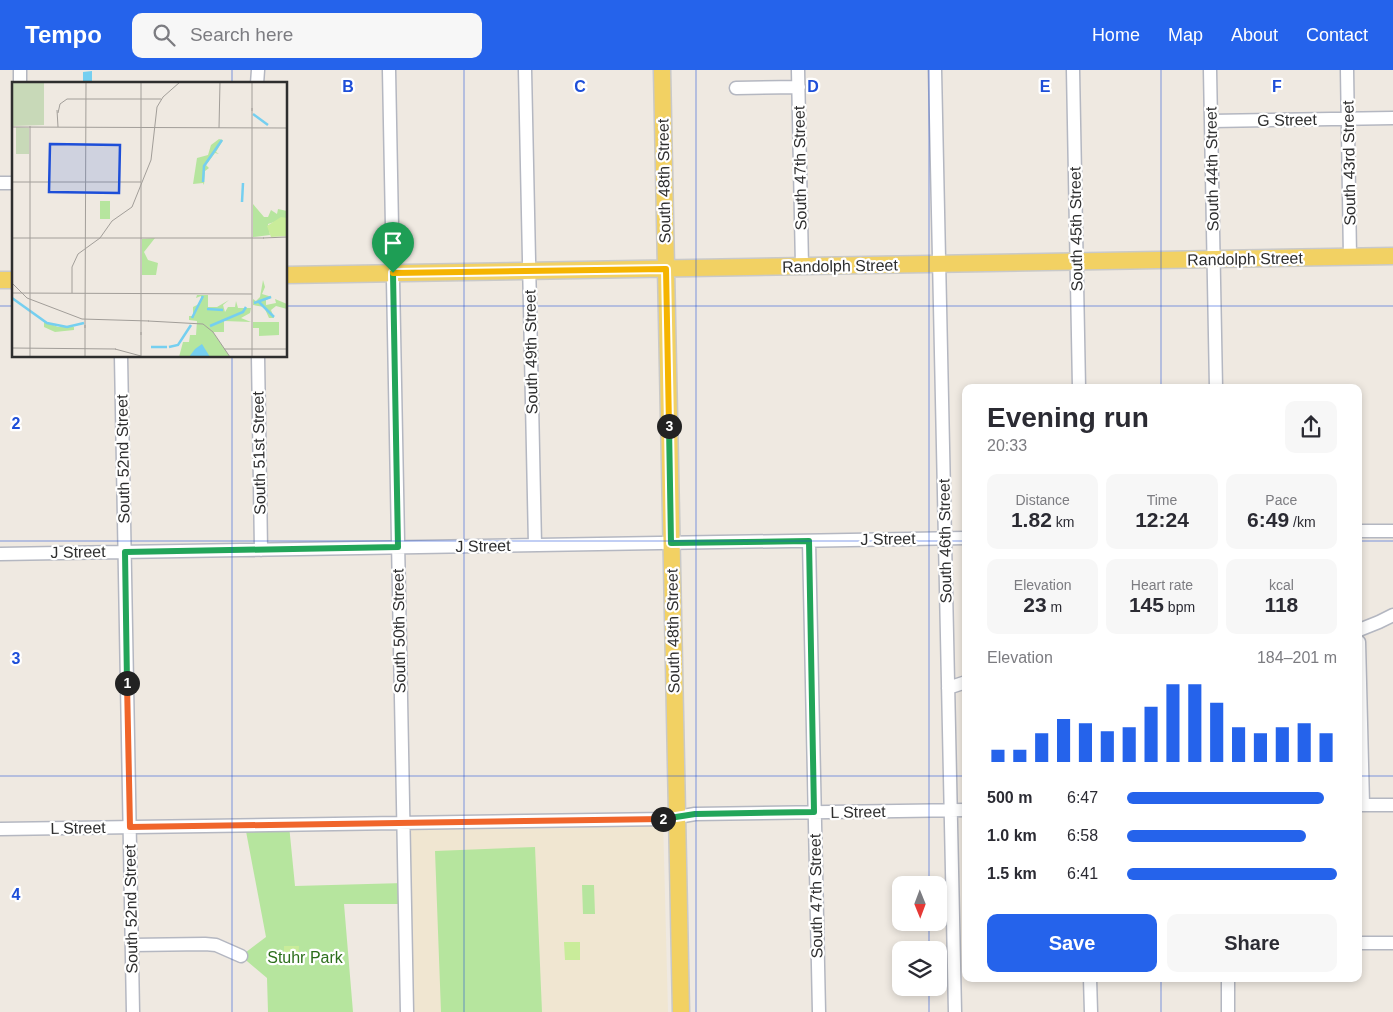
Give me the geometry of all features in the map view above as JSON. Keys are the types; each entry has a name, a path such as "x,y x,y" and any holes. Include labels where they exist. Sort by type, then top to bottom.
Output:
{"main road":[{"name":"South 48th Street","path":"662,70 681,1012"},
{"name":"Randolph Street","path":"288,275 1393,256"}],"street":[{"name":"South 50th Street","path":"389,70 407,1012"},
{"name":"South 49th Street","path":"525,70 535,545"},
{"name":"South 47th Street","path":"798,70 802,266"},
{"name":"South 46th Street","path":"935,70 955,1012"},
{"name":"South 45th Street","path":"1073,70 1079,384"},
{"name":"South 44th Street","path":"1210,70 1216,384"},
{"name":"South 43rd Street","path":"1347,70 1350,257"},
{"path":"736,88 799,87"},
{"name":"G Street","path":"1211,121 1393,118"},
{"name":"South 52nd Street","path":"121,358 133,1012"},
{"name":"South 51st Street","path":"258,358 261,550"},
{"path":"1362,531 1393,531"},
{"name":"J Street","path":"0,554 962,538"},
{"name":"South 47th Street","path":"809,541 819,1012"},
{"path":"1362,629 1393,615"},
{"path":"948,688 962,683"},
{"path":"1362,805 1393,805"},
{"name":"L Street","path":"0,829 666,819 695,814 962,810"},
{"path":"1362,943 1393,943"},
{"path":"132,945 216,945 241,956"},
{"path":"1090,982 1091,1012"},
{"path":"1228,982 1228,1012"}],"shaded area":[{"path":"663,819 668,1012 407,1012 403,823"}],"green space":[{"name":"Stuhr Park","path":"289,825 295,886 404,883 405,904 344,904 353,1012 268,1012 267,978 241,956 266,937 245,826"},
{"path":"535,847 542,1012 441,1012 435,851"},
{"path":"582,885 594,885 595,914 583,914"},
{"path":"564,942 580,942 580,960 565,960"},
{"path":"284,946 299,946 298,961 284,961"}],"water":[{"path":"92,71 92,82 83,82 83,72"}],"route":[{"path":"666,269 671,543 809,541 814,812 695,814 666,819 130,827 125,552 398,547 393,273 666,269"}]}
